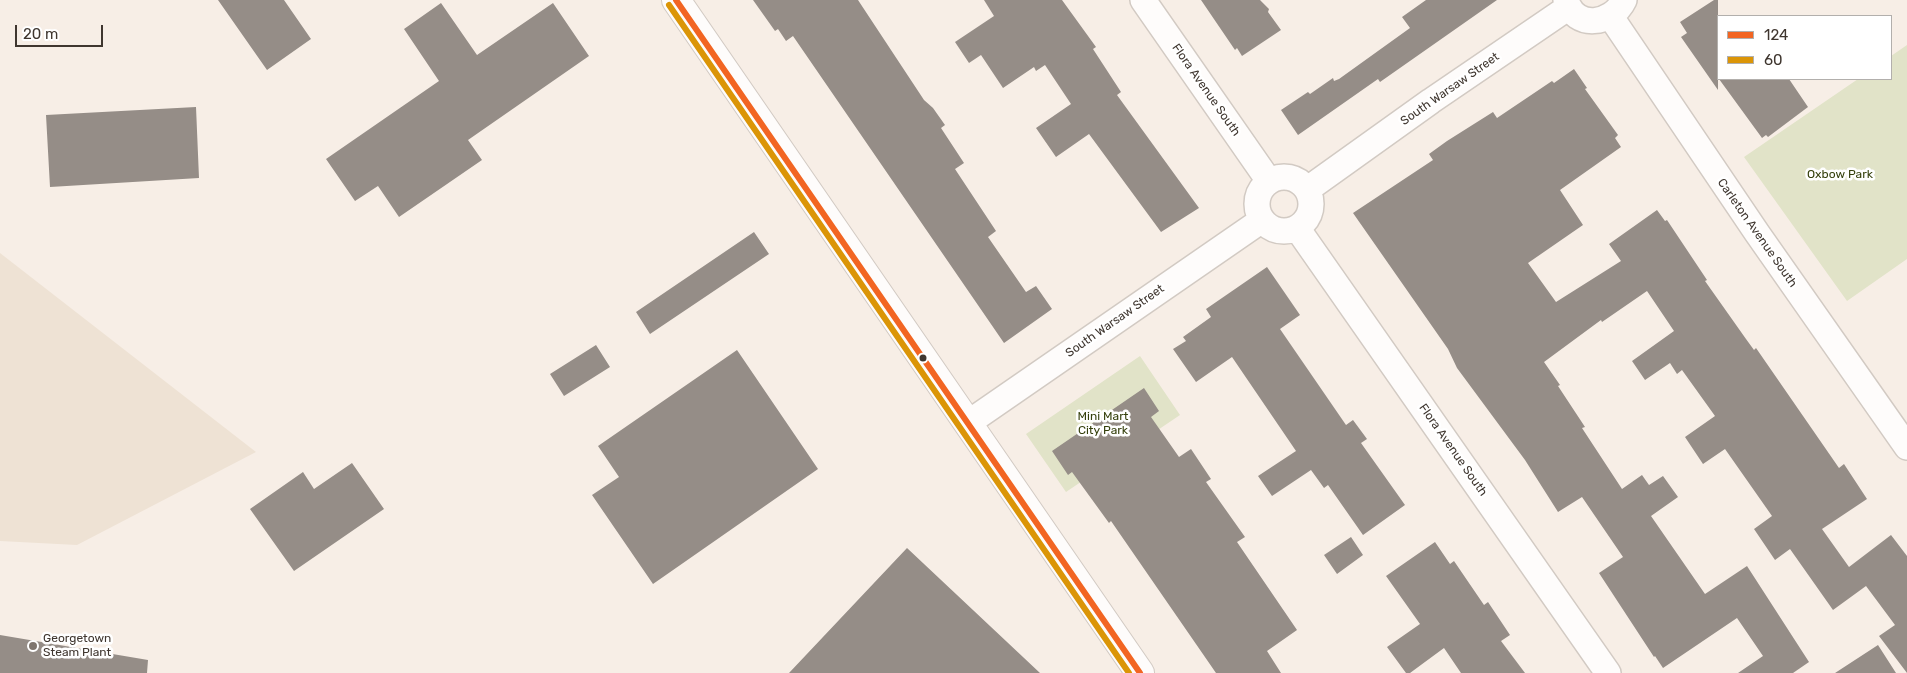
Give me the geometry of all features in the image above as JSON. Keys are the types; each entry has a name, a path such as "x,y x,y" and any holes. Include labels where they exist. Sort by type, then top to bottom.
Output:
{"street":[{"path":"676,0 1140,673"},
{"name":"Flora Avenue South","path":"1144,0 1269,181"},
{"path":"1568,4 1581,18 1591,21 1617,8"},
{"name":"South Warsaw Street","path":"1308,190 1568,4"},
{"name":"Carleton Avenue South","path":"1617,8 1757,233 1907,446"},
{"path":"1282,176 1291,177 1299,180 1308,190 1312,203 1311,212 1306,220 1297,228 1282,231 1273,228 1262,220 1257,207 1257,198 1269,181 1282,176"},
{"name":"South Warsaw Street","path":"968,423 1262,220"},
{"name":"Flora Avenue South","path":"1297,228 1608,673"}],"shaded area":[{"path":"0,253 256,452 77,545 0,541"}],"green space":[{"name":"Oxbow Park","path":"1907,45 1907,259 1847,301 1744,157 1857,80 1892,80 1892,55"},
{"name":"Mini Mart City Park","path":"1140,356 1180,415 1066,492 1026,434"}],"building":[{"path":"218,0 284,0 311,39 267,70"},
{"path":"753,0 858,0 924,100 933,108 945,125 941,128 964,163 955,169 996,231 988,237 1026,292 1036,286 1052,309 1004,343 793,36 786,41 778,29 775,31"},
{"path":"984,0 1062,0 1096,47 1093,49 1121,92 1117,95 1199,208 1161,232 1089,134 1056,157 1036,128 1071,104 1045,65 1036,71 1034,67 1003,88 981,55 969,63 955,42 994,16"},
{"path":"1201,0 1260,0 1269,9 1268,12 1281,30 1242,56 1237,48 1235,50"},
{"path":"1426,0 1497,0 1380,82 1378,79 1298,135 1281,110 1308,92 1310,94 1333,78 1334,81 1339,79 1410,28 1402,17"},
{"path":"1714,0 1718,0 1718,90 1681,37 1687,33 1680,22"},
{"path":"441,3 477,55 553,3 589,56 468,140 482,160 399,217 378,186 355,201 326,159 439,81 404,29"},
{"path":"1574,69 1587,88 1585,89 1618,135 1615,138 1621,147 1560,190 1583,225 1528,263 1556,302 1621,261 1609,244 1657,210 1665,221 1667,220 1707,280 1705,281 1746,339 1754,350 1756,348 1839,468 1844,464 1867,499 1822,529 1849,567 1891,535 1907,556 1907,673 1879,636 1895,625 1866,586 1833,610 1790,549 1775,560 1754,529 1772,516 1725,449 1703,464 1685,437 1715,416 1682,370 1677,374 1670,363 1645,380 1632,361 1674,331 1647,291 1602,322 1601,320 1544,362 1585,427 1582,428 1622,489 1642,475 1649,485 1663,476 1678,497 1651,516 1705,594 1747,566 1809,662 1793,673 1738,673 1763,656 1737,618 1663,668 1599,573 1623,557 1582,497 1558,512 1525,460 1457,368 1448,349 1353,213 1433,160 1429,154 1447,141 1493,112 1497,118 1552,81 1554,83"},
{"path":"1720,80 1790,80 1808,107 1768,137 1766,135 1762,138"},
{"path":"196,107 199,178 50,187 46,115"},
{"path":"754,232 769,254 650,334 636,312"},
{"path":"1267,267 1300,315 1280,329 1346,425 1353,420 1367,439 1361,443 1405,505 1363,535 1328,485 1324,488 1311,470 1272,496 1258,476 1296,451 1232,357 1196,382 1173,349 1186,341 1183,337 1211,317 1206,309"},
{"path":"596,345 610,367 564,396 550,374"},
{"path":"737,350 818,469 653,584 592,495 619,477 598,446"},
{"path":"1144,388 1159,411 1151,417 1179,457 1191,449 1211,479 1206,482 1245,537 1237,542 1297,630 1267,651 1281,673 1216,673 1111,521 1109,523 1072,472 1068,475 1052,451"},
{"path":"352,463 384,509 294,571 250,509 303,472 314,489"},
{"path":"1351,537 1363,555 1337,574 1324,555"},
{"path":"1435,542 1450,564 1454,561 1484,605 1488,602 1510,635 1501,641 1525,673 1461,673 1444,648 1410,673 1406,673 1387,647 1420,624 1386,576"},
{"path":"907,548 1040,673 789,673"},
{"name":"Georgetown Steam Plant","path":"0,635 148,660 147,673 0,673"},
{"path":"1878,645 1896,673 1835,673"}],"transit line":[{"name":"124","path":"676,0 1140,673"},
{"name":"60","path":"669,5 1129,673"}],"place":[{"name":"Georgetown Steam Plant","path":"33,646"}]}
